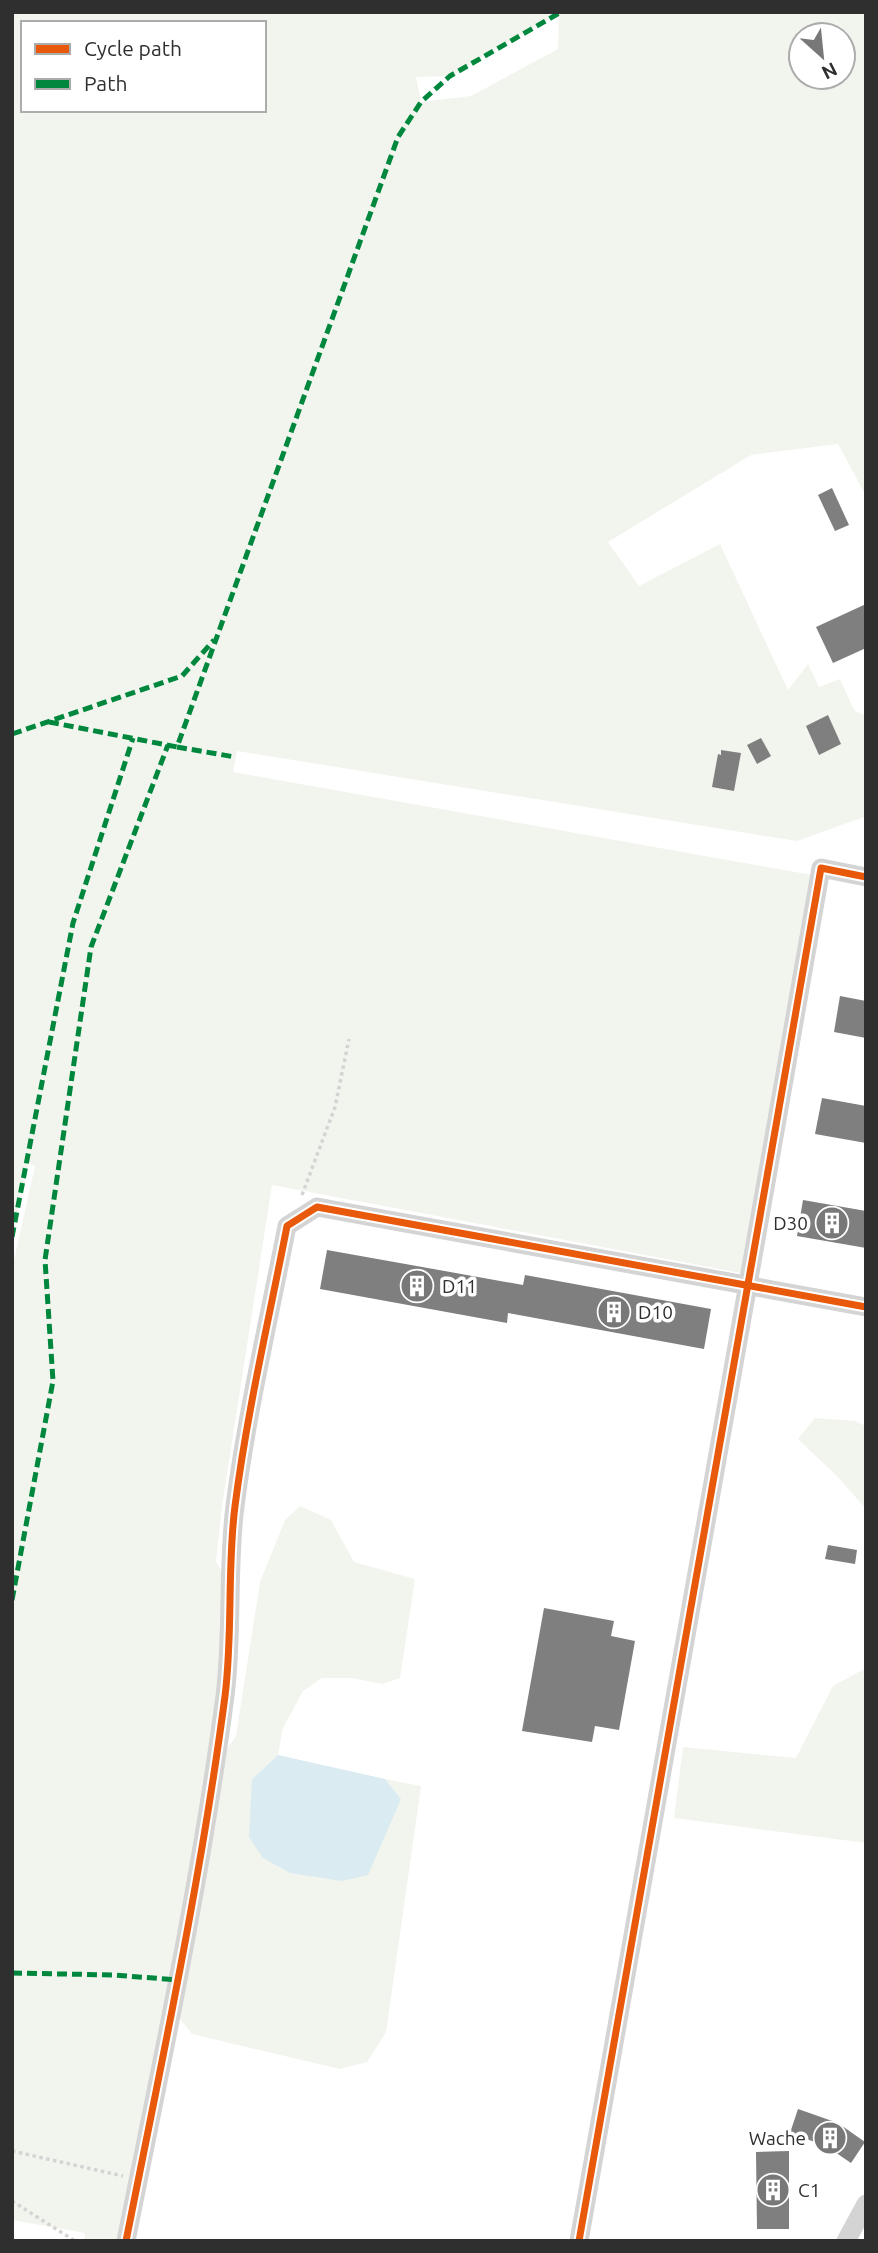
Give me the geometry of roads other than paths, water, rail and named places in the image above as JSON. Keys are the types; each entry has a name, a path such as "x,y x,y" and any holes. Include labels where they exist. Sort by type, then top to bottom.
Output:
{"street":[{"path":"579,2241 651,1814 749,1287 821,868 866,877"},
{"path":"126,2241 177,1987 219,1734 225,1694 234,1509 250,1411 287,1226 317,1207 866,1307"},
{"path":"846,2241 866,2204"}],"place":[{"name":"D30","path":"832,1223"},
{"name":"D11","path":"417,1286"},
{"name":"D10","path":"614,1312"},
{"name":"Wache","path":"830,2138"},
{"name":"C1","path":"773,2190"}]}
